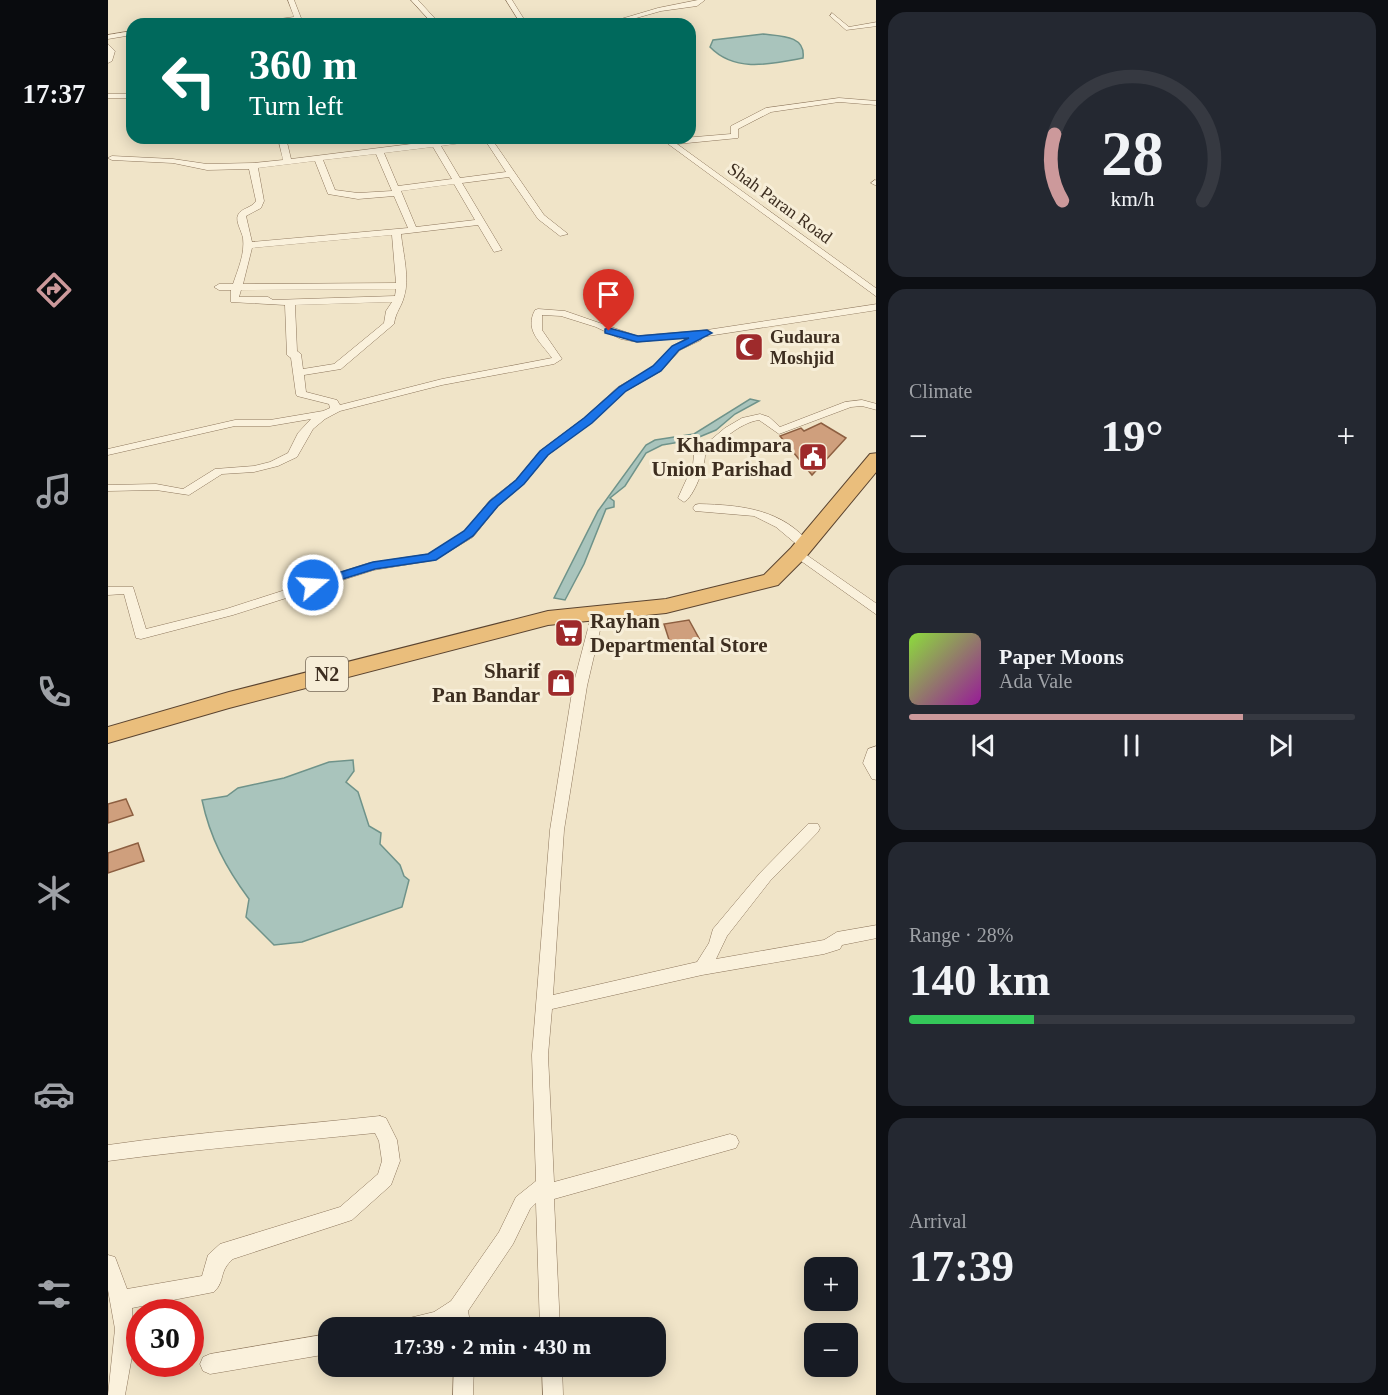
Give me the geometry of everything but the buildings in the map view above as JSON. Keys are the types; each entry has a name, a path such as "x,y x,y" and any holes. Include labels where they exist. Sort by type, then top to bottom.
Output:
{"highway":[{"name":"N2","path":"108,735 229,700 548,618 666,606 771,580 802,549 876,458"}],"street":[{"path":"291,0 298,18"},
{"path":"414,0 431,18"},
{"path":"509,0 520,18"},
{"path":"628,18 660,9 697,4 702,0"},
{"path":"832,15 848,29 876,24"},
{"path":"108,37 126,34"},
{"path":"108,46 111,51 108,62"},
{"path":"108,96 126,96"},
{"path":"696,138 735,136 734,128 769,110 839,100 876,103"},
{"path":"283,144 287,161"},
{"path":"112,158 173,161 216,168 428,144"},
{"path":"436,144 497,250"},
{"path":"489,144 541,217 563,234"},
{"name":"Shah Paran Road","path":"672,144 876,294"},
{"path":"379,151 413,230"},
{"path":"318,157 332,192 358,196 510,174"},
{"path":"253,165 260,201 258,206 242,215 241,219 250,245 234,300 290,302 399,299"},
{"path":"250,245 481,222"},
{"path":"298,373 337,367 389,324 392,311 399,299 401,286 396,232"},
{"path":"219,287 401,286"},
{"path":"290,302 292,355 296,354 301,394 333,402 336,409"},
{"path":"108,452 235,423 270,423 322,414 427,384 556,359 556,355 540,339 535,329 538,312 562,313 599,325 625,337 637,339 707,333 876,307"},
{"path":"108,591 129,590 141,635 230,612 373,566 431,557 469,534 494,503 520,482 544,453 588,420 622,389 657,369 676,348 707,333"},
{"path":"684,498 699,465 700,454 717,439 745,422 759,417 779,431 849,404 862,403 876,407"},
{"path":"108,489 156,487 185,493 219,471 254,469 274,464 293,455 299,439 322,414"},
{"path":"699,508 733,508 758,512 774,518 802,549 876,611"},
{"path":"550,1317 540,1055 557,831 590,614"},
{"path":"876,751 870,763 876,775"},
{"path":"702,968 708,955 718,943 719,934 765,877 813,828"},
{"path":"544,1004 702,968 824,947 834,944 837,939 876,932"},
{"path":"108,1153 180,1143 214,1142 380,1124 388,1140 391,1161 385,1179 345,1214 227,1251 215,1262 212,1280 207,1284 121,1300"},
{"path":"460,1317 523,1203 544,1189 730,1142"},
{"path":"108,1264 123,1310 124,1363 115,1395"},
{"path":"210,1364 318,1346"},
{"path":"463,1395 464,1377"},
{"path":"552,1377 553,1395"}],"water":[{"path":"763,34 784,36 796,41 803,50 803,58 766,64 742,63 731,61 710,47 713,40"},
{"path":"750,399 759,401 735,414 716,430 692,440 662,445 646,453 625,486 610,498 614,501 614,507 606,509 584,564 565,600 554,598 598,511 646,445 655,440 694,434"},
{"path":"353,760 354,771 346,782 358,792 369,826 381,833 380,844 400,865 404,876 409,880 402,907 302,942 274,945 246,917 249,899 220,852 209,827 202,800 227,796 238,788 284,778 329,762"}],"place":[{"name":"Gudaura Moshjid","path":"749,347"},
{"name":"Khadimpara Union Parishad","path":"813,457"},
{"name":"Rayhan Departmental Store","path":"569,633"},
{"name":"Sharif Pan Bandar","path":"561,683"}],"route":[{"path":"313,585 373,566 431,557 469,534 494,503 520,482 544,453 588,420 622,389 657,369 676,348 707,333 637,339 609,331"}]}
